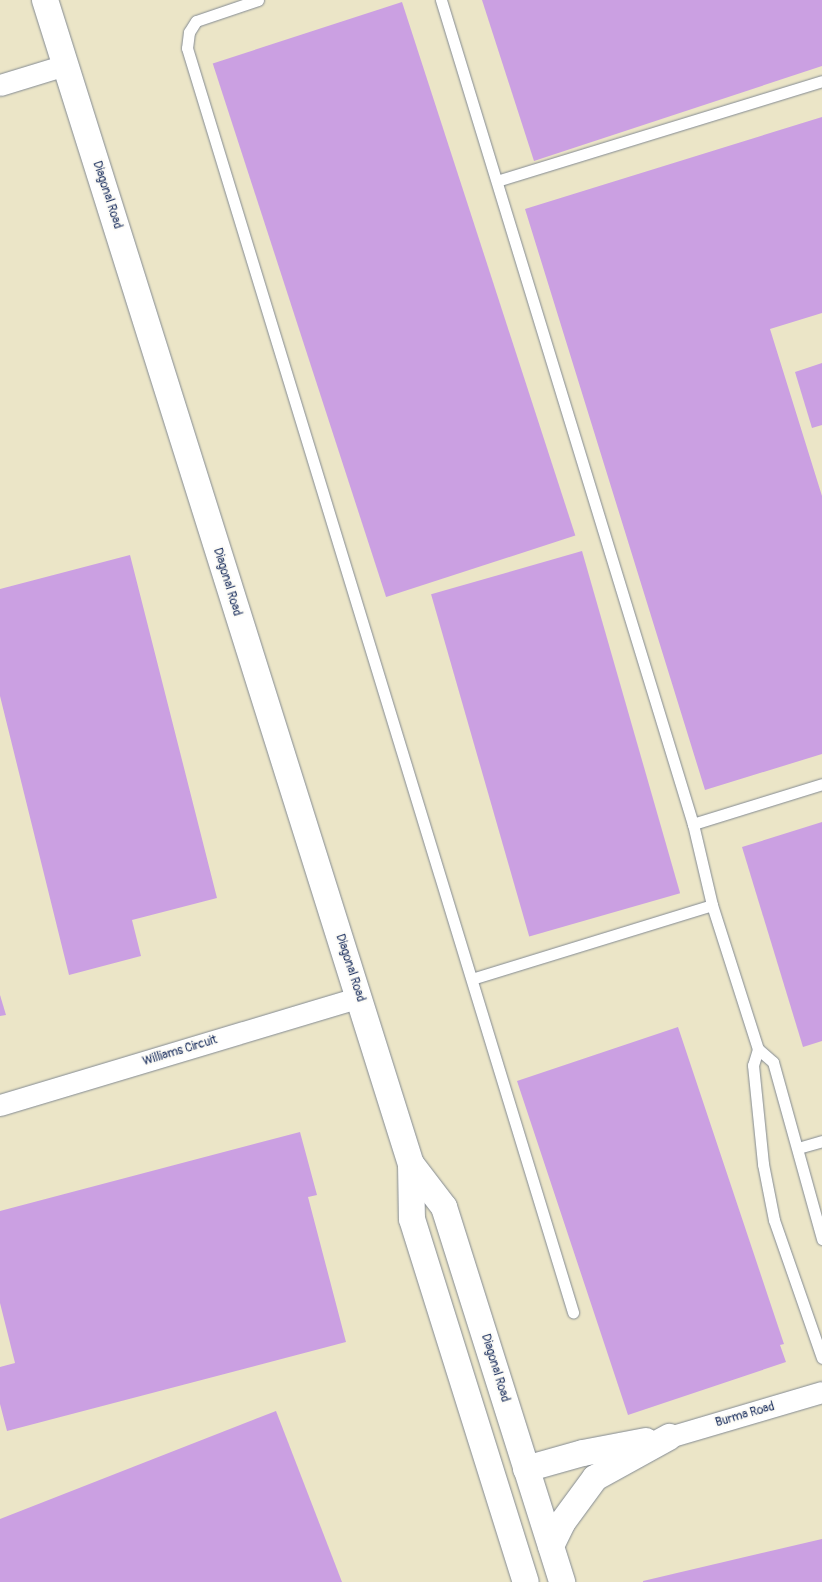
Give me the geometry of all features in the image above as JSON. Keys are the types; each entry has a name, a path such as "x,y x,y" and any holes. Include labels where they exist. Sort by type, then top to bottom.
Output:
{"street":[{"name":"Diagonal Road","path":"45,0 411,1164 412,1219 526,1582"},
{"path":"0,85 65,65"},
{"name":"Williams Circuit","path":"0,1106 360,997"},
{"name":"Diagonal Road","path":"411,1164 444,1206 562,1582"},
{"name":"Burma Road","path":"669,1437 822,1392"},
{"path":"514,1545 526,1469 583,1453 669,1437"},
{"path":"551,1546 562,1523 595,1478 669,1437"}],"lane":[{"path":"258,0 196,21 189,32 187,48 573,1312"},
{"path":"441,0 693,824 712,905 758,1049 773,1062 822,1240"},
{"path":"496,181 822,81"},
{"path":"693,824 822,784"},
{"path":"472,979 712,905"},
{"path":"758,1049 753,1065 763,1164 774,1220 822,1358"},
{"path":"798,1148 822,1141"}],"building":[{"path":"482,0 822,0 822,66 534,161"},
{"path":"402,2 575,536 386,597 213,63"},
{"path":"822,117 822,313 770,329 822,496 822,754 705,790 525,209"},
{"path":"822,363 822,425 812,428 795,372"},
{"path":"582,551 680,893 529,936 431,594"},
{"path":"130,555 217,898 132,920 141,956 69,975 0,696 0,589"},
{"path":"822,822 822,1041 803,1047 742,847"},
{"path":"0,995 6,1015 0,1016"},
{"path":"678,1027 784,1344 780,1345 786,1362 628,1415 517,1081"},
{"path":"300,1132 317,1195 308,1197 346,1342 7,1431 0,1404 0,1367 15,1363 0,1303 0,1211"},
{"path":"276,1411 342,1582 0,1582 0,1519"},
{"path":"822,1539 822,1582 643,1582 643,1581"}]}
